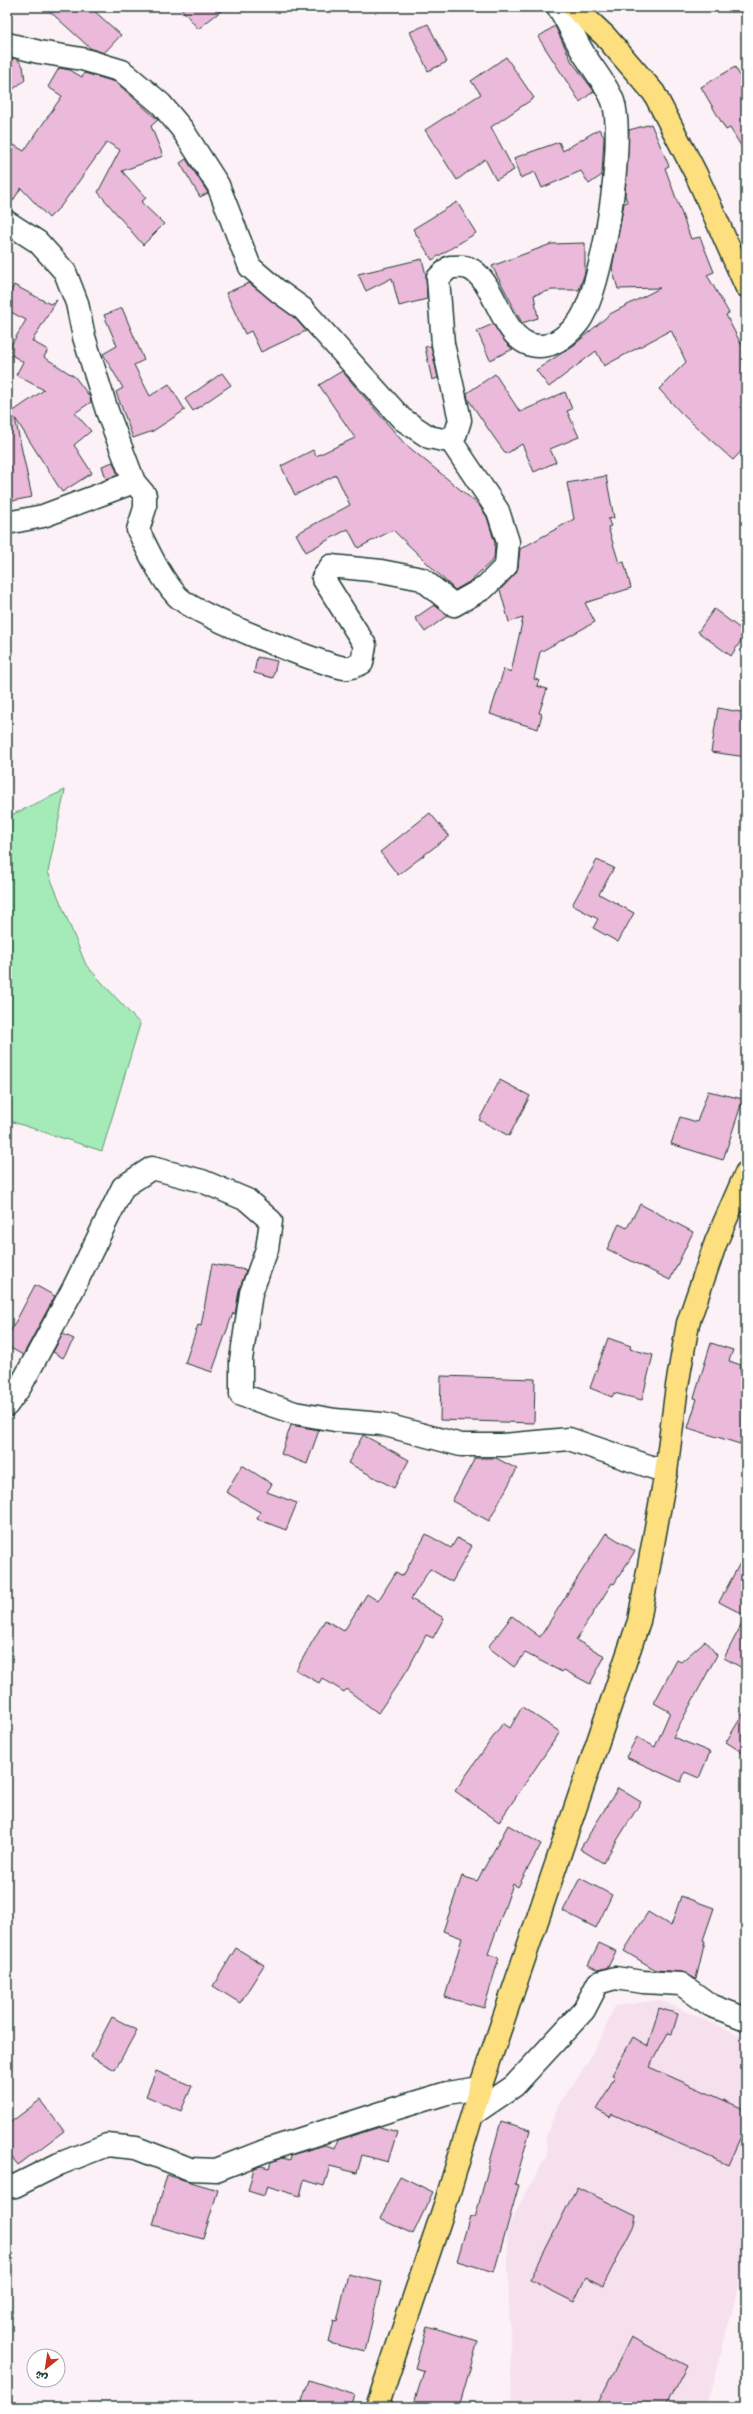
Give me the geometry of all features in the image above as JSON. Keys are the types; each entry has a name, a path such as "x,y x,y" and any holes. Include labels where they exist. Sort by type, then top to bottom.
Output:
{"main road":[{"path":"574,7 605,36 654,93 696,174 746,286"},
{"path":"377,2407 473,2114 480,2088 639,1621 666,1472 677,1386 688,1323 716,1242 746,1173"}],"street":[{"path":"7,44 39,52 82,59 122,71 161,104 182,129 218,185 250,267 278,291 304,308 402,419 428,437 443,440 455,436 460,420 444,344 438,278 450,267 468,268 481,279 509,327 524,343 542,346 562,338 579,322 591,297 602,258 617,149 617,127 613,102 558,7"},
{"path":"7,222 38,242 65,272 77,303 84,337 107,412 134,482 145,495 145,508 138,530 158,569 177,596 201,612 314,659 346,668 362,663 365,645 323,578 331,566 381,571 422,579 454,605 484,588 506,566 508,542 498,511 449,438"},
{"path":"7,523 43,516 134,482"},
{"path":"7,1405 20,1387 73,1289 123,1187 152,1168 202,1181 247,1200 271,1221 267,1249 251,1293 241,1360 241,1395 295,1413 335,1420 382,1424 461,1445 503,1445 569,1438 666,1472"},
{"path":"473,2114 514,2086 584,2010 598,1983 615,1978 643,1982 681,1984 710,2005 746,2019"},
{"path":"7,2187 15,2186 59,2164 107,2145 136,2148 190,2169 216,2170 267,2150 394,2109 448,2093 480,2088"}],"shaded area":[{"path":"660,2000 746,2038 746,2260 706,2407 512,2407 507,2228 547,2155 546,2136 559,2104 580,2075 601,2038 615,2006"}],"green space":[{"path":"65,790 48,872 86,965 140,1024 102,1151 7,1120 7,817"}],"building":[{"path":"45,7 90,7 121,35 104,53 90,48"},
{"path":"180,7 226,7 198,29"},
{"path":"428,24 447,62 428,71 410,32"},
{"path":"555,26 572,62 594,91 580,102 538,37"},
{"path":"7,57 17,59 23,66 25,80 7,94"},
{"path":"506,57 534,98 491,127 514,170 496,180 485,159 457,180 425,130 481,94 471,81"},
{"path":"735,67 746,86 746,154 730,128 726,130 701,87"},
{"path":"59,68 70,70 82,77 84,73 116,82 158,120 151,126 163,156 122,171 146,198 141,202 164,224 143,245 98,192 120,150 107,142 61,206 49,218 21,188 7,210 7,141 24,151 62,96 48,87"},
{"path":"651,124 669,166 665,168 691,239 700,237 714,272 707,275 729,313 726,315 741,344 746,342 746,446 733,460 682,414 659,389 686,362 671,330 604,366 596,351 549,387 536,370 574,345 610,314 660,288 618,289 612,268 624,203 627,202 625,195 629,130"},
{"path":"599,129 604,137 602,175 589,184 581,171 542,188 535,172 520,178 514,158 559,142 563,151"},
{"path":"186,159 208,193 200,197 180,163"},
{"path":"457,202 476,233 432,260 413,229"},
{"path":"585,243 585,272 579,290 552,290 534,295 538,318 522,323 492,266 551,244"},
{"path":"422,259 426,275 427,299 399,306 392,278 366,291 358,274"},
{"path":"249,283 295,318 306,331 261,352 251,331 245,334 226,293"},
{"path":"14,285 50,304 57,300 32,341 48,350 44,357 75,377 90,397 91,402 75,413 91,431 74,445 92,473 62,492 15,418 32,497 7,502 7,413 12,412 44,390 16,375 23,362 7,352 26,320 7,310 7,299"},
{"path":"122,308 144,360 134,365 150,396 169,384 185,410 153,431 133,438 116,392 123,388 103,354 117,346 104,315"},
{"path":"493,324 507,344 513,349 490,360 477,331"},
{"path":"431,346 438,378 432,380 425,347"},
{"path":"342,371 404,443 479,505 487,517 495,543 494,559 469,582 455,590 393,530 358,548 348,529 306,552 296,534 350,505 336,475 295,495 281,466 313,450 316,456 355,438 319,385"},
{"path":"222,373 231,385 193,411 185,399"},
{"path":"495,374 520,412 565,392 572,409 567,411 579,437 550,449 556,462 534,472 522,444 506,454 493,436 468,399 467,393"},
{"path":"113,462 118,475 106,479 102,466"},
{"path":"606,476 614,518 608,519 611,526 608,527 619,563 624,562 631,588 585,603 595,622 540,652 534,679 539,680 537,686 547,689 539,713 542,714 538,729 490,714 504,669 511,672 523,618 509,622 500,590 515,574 518,567 520,549 574,519 567,483"},
{"path":"434,605 448,615 425,632 415,618"},
{"path":"714,609 746,633 731,656 698,632"},
{"path":"257,657 277,661 273,678 254,673"},
{"path":"718,708 746,713 746,757 711,752"},
{"path":"430,813 449,836 398,875 380,852"},
{"path":"597,860 614,868 599,894 634,913 618,942 593,928 598,919 572,905"},
{"path":"500,1080 530,1096 509,1136 479,1120"},
{"path":"708,1091 743,1099 723,1160 671,1144 680,1117 697,1122"},
{"path":"640,1204 693,1232 670,1280 607,1249 619,1224 627,1228"},
{"path":"212,1264 246,1270 239,1291 235,1314 233,1313 212,1372 185,1363 198,1325 201,1326"},
{"path":"35,1285 55,1296 23,1355 7,1346 7,1338"},
{"path":"63,1334 74,1339 63,1358 53,1352"},
{"path":"608,1338 631,1346 630,1349 653,1355 642,1400 614,1393 612,1397 590,1388"},
{"path":"711,1343 733,1350 729,1361 741,1365 740,1371 746,1373 746,1425 740,1444 688,1428 697,1399 694,1398"},
{"path":"441,1376 535,1379 534,1423 440,1420"},
{"path":"291,1425 319,1430 307,1464 281,1454"},
{"path":"363,1435 409,1460 394,1488 348,1463"},
{"path":"475,1458 496,1458 517,1469 489,1521 452,1501"},
{"path":"242,1465 272,1484 267,1492 297,1503 286,1530 257,1519 260,1512 226,1492"},
{"path":"606,1533 635,1551 614,1584 612,1583 576,1640 605,1656 590,1684 564,1670 562,1672 525,1653 514,1667 488,1647 512,1616 540,1637"},
{"path":"426,1534 451,1548 457,1538 472,1546 452,1582 430,1569 411,1599 444,1618 433,1638 426,1635 408,1669 378,1713 346,1689 344,1692 322,1678 319,1683 296,1670 325,1620 344,1631 367,1594 378,1601 396,1572 403,1576"},
{"path":"746,1552 746,1616 719,1602"},
{"path":"746,1616 746,1670 724,1658"},
{"path":"705,1641 717,1655 673,1737 710,1752 699,1778 685,1772 681,1782 626,1757 637,1737 655,1747 670,1712 654,1703 677,1660 681,1662"},
{"path":"522,1707 560,1732 499,1822 455,1791 503,1723 510,1728"},
{"path":"746,1709 746,1755 726,1742"},
{"path":"618,1788 641,1802 603,1863 580,1849"},
{"path":"508,1825 541,1844 518,1887 513,1884 488,1954 499,1958 484,2008 445,1997 462,1938 443,1931 462,1876 477,1881"},
{"path":"580,1878 612,1895 596,1928 563,1911"},
{"path":"681,1896 714,1908 703,1940 705,1941 696,1979 682,1972 656,1970 624,1951 648,1912 671,1926"},
{"path":"599,1943 616,1951 608,1967 598,1970 588,1965"},
{"path":"236,1948 264,1965 240,2003 213,1986"},
{"path":"659,2008 678,2014 672,2034 668,2033 649,2067 746,2110 746,2125 728,2165 612,2114 610,2117 597,2110 615,2076 612,2075 633,2037 648,2046"},
{"path":"112,2017 137,2030 115,2070 91,2057"},
{"path":"156,2071 192,2086 181,2111 146,2096"},
{"path":"40,2100 64,2131 18,2165 7,2151 7,2125"},
{"path":"501,2121 530,2130 515,2184 519,2185 494,2272 457,2261 470,2216 475,2218"},
{"path":"380,2127 397,2132 388,2162 362,2155 357,2173 330,2166 324,2186 304,2180 300,2196 267,2186 264,2196 248,2191 254,2168 261,2166 269,2168 271,2162 282,2158 290,2160 291,2155 325,2145 335,2148 338,2140"},
{"path":"167,2175 218,2190 203,2239 153,2225"},
{"path":"400,2176 433,2192 413,2234 380,2219"},
{"path":"577,2187 636,2216 634,2225 603,2286 586,2277 574,2302 530,2280"},
{"path":"348,2274 381,2282 365,2352 329,2343 334,2320 337,2321"},
{"path":"427,2326 478,2341 459,2407 413,2407 424,2371 415,2368"},
{"path":"631,2337 687,2366 665,2407 596,2407"},
{"path":"309,2380 355,2395 351,2407 300,2407"}]}
